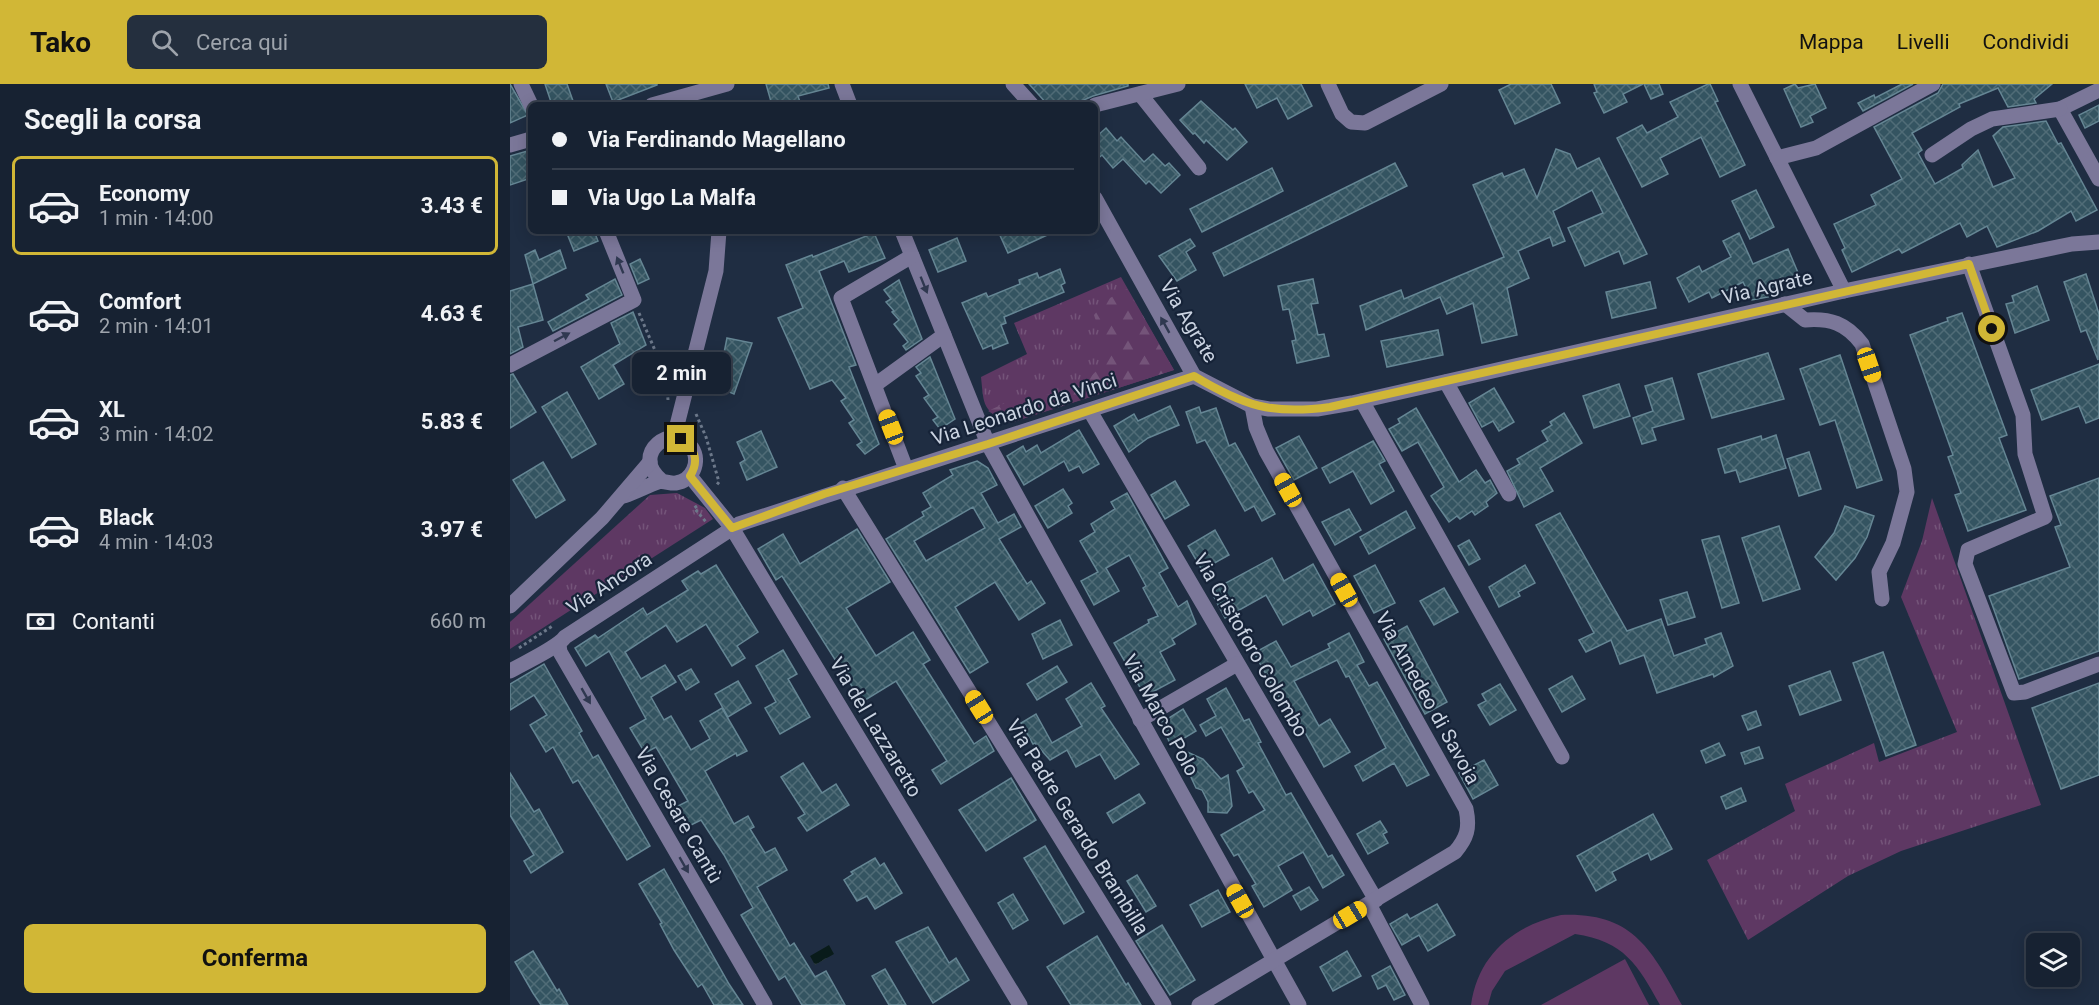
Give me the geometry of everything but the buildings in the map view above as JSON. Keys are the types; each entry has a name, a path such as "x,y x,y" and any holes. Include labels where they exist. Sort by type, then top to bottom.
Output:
{"street":[{"path":"521,84 530,102"},
{"path":"661,102 709,86 727,84"},
{"path":"842,84 849,102"},
{"path":"1013,84 1029,102"},
{"path":"1098,104 1178,84"},
{"path":"1328,84 1342,114 1351,122 1365,123 1441,84"},
{"path":"1740,84 1844,291"},
{"path":"1777,158 1816,148 1933,84"},
{"path":"709,86 711,102"},
{"path":"1932,155 1971,129 1992,119 2060,109 2099,90"},
{"path":"1140,94 1199,168"},
{"path":"2060,109 2099,180"},
{"path":"510,145 528,140"},
{"name":"Via Agrate","path":"1098,203 1194,376 1252,406 1295,410 1362,401 1969,264 2078,243 2099,242"},
{"path":"510,365 634,300 607,234"},
{"path":"674,437 689,408 716,271 718,234"},
{"name":"Via Marco Polo","path":"903,234 988,444 1299,1005"},
{"path":"906,469 841,298 912,256"},
{"path":"1969,264 2023,415 2025,454 2045,517 1968,550 1965,564 2014,693 2025,692 2099,664"},
{"path":"1785,304 1805,320 1826,318 1852,332 1862,344 1904,469 1907,492 1893,543 1879,572 1882,599"},
{"path":"874,385 944,335"},
{"name":"Via Leonardo da Vinci","path":"732,528 843,488 988,444 1194,376"},
{"path":"1446,382 1509,494"},
{"path":"1362,401 1562,757"},
{"name":"Via Amedeo di Savoia","path":"1252,406 1256,427 1266,451 1466,809 1469,824 1465,840 1455,852 1372,902"},
{"name":"Via Cristoforo Colombo","path":"1089,411 1237,664 1372,902 1422,1005"},
{"path":"674,437 688,443 695,455 694,470 690,476 676,483 661,480 651,470 650,462 654,447 666,438 674,437"},
{"path":"510,606 621,497 650,462"},
{"name":"Via del Lazzaretto","path":"690,476 732,528 1020,1005"},
{"path":"621,497 661,480"},
{"name":"Via Padre Gerardo Brambilla","path":"843,488 1164,1005"},
{"name":"Via Ancora","path":"510,671 545,650 559,645 565,637 732,528"},
{"name":"Via Cesare Cantù","path":"559,645 560,652 765,1005"},
{"path":"1140,720 1237,664"},
{"path":"1199,1005 1372,902"}],"path":[{"path":"634,300 666,376 668,401 689,408 706,437 719,482 694,508 709,525"},
{"path":"510,654 560,622"}],"green space":[{"path":"1121,277 1174,370 1010,423 989,411 984,401 981,377 1027,354 1014,323"},
{"path":"1127,289 1174,370 1010,423 988,411 1014,399 1038,397 1062,391 1091,376 1102,366 1106,353 1094,315 1108,299"},
{"path":"677,493 705,508 713,519 510,649 510,622 650,495"},
{"path":"1932,498 2041,805 1901,851 1848,876 1748,940 1707,860 1795,811 1785,784 1874,743 1879,762 1957,732 1901,597 1922,541"},
{"path":"1561,915 1586,916 1606,920 1623,927 1649,951 1682,1005 1660,1005 1628,957 1606,942 1575,934 1505,971 1492,991 1488,1005 1471,1005 1481,971 1501,945 1528,927"},
{"path":"1625,959 1649,1005 1541,1005"}],"water":[{"path":"829,945 834,954 815,965 810,956"}],"route":[{"path":"681,439 693,448 695,455 696,463 690,476 732,528 860,482 988,444 1194,376 1252,406 1286,410 1317,409 1404,392 1762,309 1969,264 1992,329"}]}
